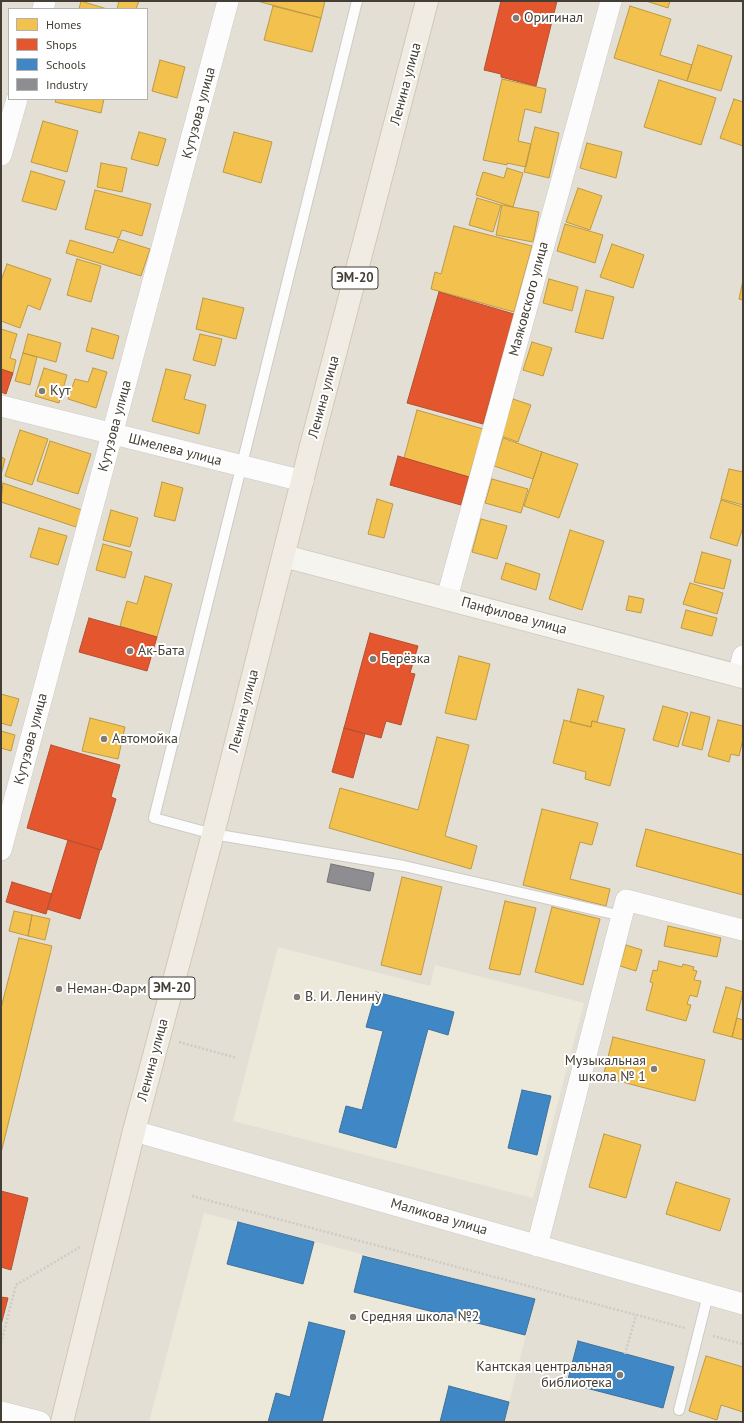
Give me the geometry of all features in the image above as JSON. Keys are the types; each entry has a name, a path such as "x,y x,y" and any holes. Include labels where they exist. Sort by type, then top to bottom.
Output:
{"main road":[{"name":"Ленина улица","path":"62,1422 134,1131 213,834 428,1"}],"street":[{"name":"Кутузова улица","path":"1,850 228,1"},
{"name":"Маяковского улица","path":"447,598 611,1"},
{"path":"1,155 17,100"},
{"name":"Шмелева улица","path":"1,406 303,482"},
{"name":"Панфилова улица","path":"284,556 447,598 741,670"},
{"path":"537,1246 626,900 743,930"},
{"name":"Маликова улица","path":"134,1131 743,1304"},
{"path":"1,1412 40,1422"}],"lane":[{"path":"357,1 154,818 213,834 404,866 622,916"},
{"path":"679,1410 708,1294"}],"path":[{"path":"179,1042 238,1058"},
{"path":"192,1196 743,1344"},
{"path":"1,1343 16,1285 80,1247"},
{"path":"625,1354 636,1315"}],"shaded area":[{"path":"1,1 743,1 743,1422 1,1422"},
{"path":"278,947 430,986 435,965 584,1003 533,1198 233,1121"},
{"name":"Средняя школа №2","path":"204,1213 535,1299 504,1422 149,1422"}],"building: Homes":[{"path":"81,1 104,8 79,8"},
{"path":"119,1 139,1 136,8 117,8"},
{"path":"257,1 325,1 321,18"},
{"path":"646,1 670,1 668,8"},
{"path":"273,6 321,18 312,52 264,40"},
{"path":"630,6 671,19 660,55 692,65 687,81 614,58"},
{"path":"698,45 732,56 721,91 687,81"},
{"path":"160,60 185,67 177,98 152,91"},
{"path":"502,79 546,89 541,113 525,109 518,141 531,144 526,167 483,160"},
{"path":"659,80 716,98 701,145 644,127"},
{"path":"734,99 743,102 743,146 720,138"},
{"path":"56,100 104,100 101,113 55,102"},
{"path":"43,121 78,131 67,172 31,162"},
{"path":"535,127 559,133 549,178 524,172"},
{"path":"139,132 166,139 158,166 131,159"},
{"path":"234,132 272,142 261,183 223,172"},
{"path":"587,143 622,152 616,178 580,168"},
{"path":"101,163 127,168 122,192 97,187"},
{"path":"507,168 523,173 513,207 476,195 483,172 504,178"},
{"path":"31,171 65,181 56,210 22,201"},
{"path":"578,188 602,196 590,230 566,222"},
{"path":"95,190 151,204 142,236 122,230 119,238 85,229"},
{"path":"477,198 501,205 493,232 469,225"},
{"path":"502,205 539,212 533,242 496,235"},
{"path":"565,224 603,235 595,263 557,251"},
{"path":"454,226 532,246 514,312 431,289 435,272 441,274"},
{"path":"118,239 150,249 141,276 66,253 70,240 113,253"},
{"path":"612,244 644,255 633,288 600,277"},
{"path":"77,259 101,266 91,302 67,295"},
{"path":"7,264 51,279 40,310 28,305 20,328 1,321 1,281"},
{"path":"549,279 578,287 572,311 543,303"},
{"path":"743,280 743,300 739,299"},
{"path":"586,290 614,297 603,339 575,332"},
{"path":"203,298 244,308 236,339 196,329"},
{"path":"92,328 119,336 113,359 86,351"},
{"path":"1,329 17,334 10,358 16,360 13,373 1,369"},
{"path":"28,334 61,343 56,362 23,353"},
{"path":"200,334 222,339 215,366 193,360"},
{"path":"532,342 552,348 543,376 523,370"},
{"path":"23,353 37,357 30,385 15,381"},
{"path":"44,368 67,375 59,403 35,396"},
{"path":"93,368 107,372 96,408 68,399 75,379 88,382"},
{"path":"166,369 191,375 184,399 206,405 199,434 152,421"},
{"path":"513,399 531,405 518,442 501,436"},
{"path":"417,410 483,429 469,477 404,458"},
{"path":"20,430 48,439 32,485 5,476"},
{"path":"503,438 542,452 533,479 494,466"},
{"path":"50,441 91,454 78,494 37,481"},
{"path":"542,452 578,464 559,518 524,506"},
{"path":"1,457 5,459 1,475"},
{"path":"729,469 743,472 743,505 721,499"},
{"path":"492,479 528,489 521,513 485,503"},
{"path":"162,482 183,488 175,521 154,516"},
{"path":"3,483 82,510 76,527 1,502"},
{"path":"377,499 393,504 384,538 368,534"},
{"path":"721,500 743,507 743,527 737,546 710,538"},
{"path":"111,510 138,518 130,547 103,540"},
{"path":"481,519 507,526 497,559 472,552"},
{"path":"39,528 67,536 58,565 30,557"},
{"path":"570,530 604,541 582,610 549,599"},
{"path":"103,544 132,552 125,578 96,570"},
{"path":"702,552 731,560 724,589 694,582"},
{"path":"506,563 540,574 536,590 501,579"},
{"path":"145,576 172,584 157,637 120,626 127,601 137,604"},
{"path":"690,583 723,593 717,614 683,604"},
{"path":"629,596 644,599 641,613 626,610"},
{"path":"686,610 717,618 712,636 681,628"},
{"path":"459,656 490,664 476,720 445,713"},
{"path":"578,689 604,696 597,722 592,721 591,727 570,722"},
{"path":"1,694 19,699 11,726 1,723"},
{"path":"663,706 688,713 678,747 653,740"},
{"path":"691,712 710,717 702,750 682,745"},
{"name":"Автомойка","path":"90,718 125,727 118,759 82,751"},
{"path":"564,720 591,727 592,721 625,729 610,786 585,779 586,772 553,763"},
{"path":"718,720 743,726 743,739 739,756 731,754 729,762 708,756"},
{"path":"1,731 15,735 11,751 1,748"},
{"path":"437,737 469,745 445,836 477,846 471,869 329,828 340,788 418,810"},
{"path":"542,809 598,823 592,845 580,842 570,879 610,889 606,906 523,885"},
{"path":"646,829 743,855 743,895 636,866"},
{"path":"402,877 442,887 421,975 381,965"},
{"path":"505,901 536,908 520,975 489,969"},
{"path":"552,907 600,919 583,985 535,972"},
{"path":"14,911 32,915 28,936 9,931"},
{"path":"32,915 50,919 45,940 28,936"},
{"path":"668,926 721,938 717,957 664,946"},
{"path":"19,938 52,946 1,1153 1,1008"},
{"path":"626,945 642,950 636,971 620,966"},
{"path":"659,961 682,967 683,964 694,967 693,970 697,971 694,980 701,981 697,997 690,995 687,1004 691,1005 686,1021 646,1010 653,983 650,982 653,970 657,971"},
{"path":"726,987 743,992 732,1037 713,1032"},
{"path":"737,1018 743,1020 743,1040 732,1037"},
{"name":"Музыкальная школа № 1","path":"613,1037 705,1060 695,1101 603,1077"},
{"path":"604,1134 641,1145 626,1198 589,1187"},
{"path":"676,1182 730,1199 720,1231 666,1214"},
{"path":"706,1356 743,1367 743,1412 721,1405 717,1420 689,1411"}],"building: Shops":[{"path":"501,1 557,1 536,86 501,77 501,74 484,70"},
{"path":"439,292 514,314 483,424 407,403"},
{"path":"1,369 13,373 6,394 1,392"},
{"path":"398,456 469,477 461,505 390,485"},
{"path":"89,618 157,637 147,671 79,652"},
{"path":"370,633 418,646 410,673 415,674 401,725 386,721 381,738 344,728"},
{"path":"344,728 365,734 353,778 332,772"},
{"path":"51,745 120,765 111,797 116,799 101,850 27,828"},
{"path":"68,840 100,850 80,919 47,909"},
{"path":"12,882 52,894 46,914 6,902"},
{"path":"1,1191 28,1198 11,1270 1,1267"},
{"path":"1,1297 8,1298 1,1325"}],"building: Schools":[{"path":"376,992 454,1012 448,1035 428,1029 396,1148 339,1132 346,1106 362,1110 383,1031 366,1027"},
{"path":"522,1090 551,1096 537,1155 508,1148"},
{"path":"238,1222 314,1242 303,1284 227,1264"},
{"path":"363,1256 535,1299 525,1335 354,1292"},
{"path":"309,1322 345,1331 322,1422 268,1422 276,1393 290,1397"},
{"name":"Кантская центральная библиотека","path":"578,1341 674,1367 663,1408 567,1383"},
{"path":"449,1386 509,1402 504,1422 440,1422"}],"building: Industry":[{"path":"331,864 374,873 370,891 327,882"}],"place":[{"name":"Оригинал","path":"516,18"},
{"name":"Кут","path":"42,391"},
{"name":"Ак-Бата","path":"130,651"},
{"name":"Берёзка","path":"373,659"},
{"name":"Автомойка","path":"104,739"},
{"name":"Неман-Фарм","path":"59,989"},
{"name":"В. И. Ленину","path":"297,997"},
{"name":"Музыкальная школа № 1","path":"654,1069"},
{"name":"Средняя школа №2","path":"353,1317"},
{"name":"Кантская центральная библиотека","path":"620,1375"}]}
